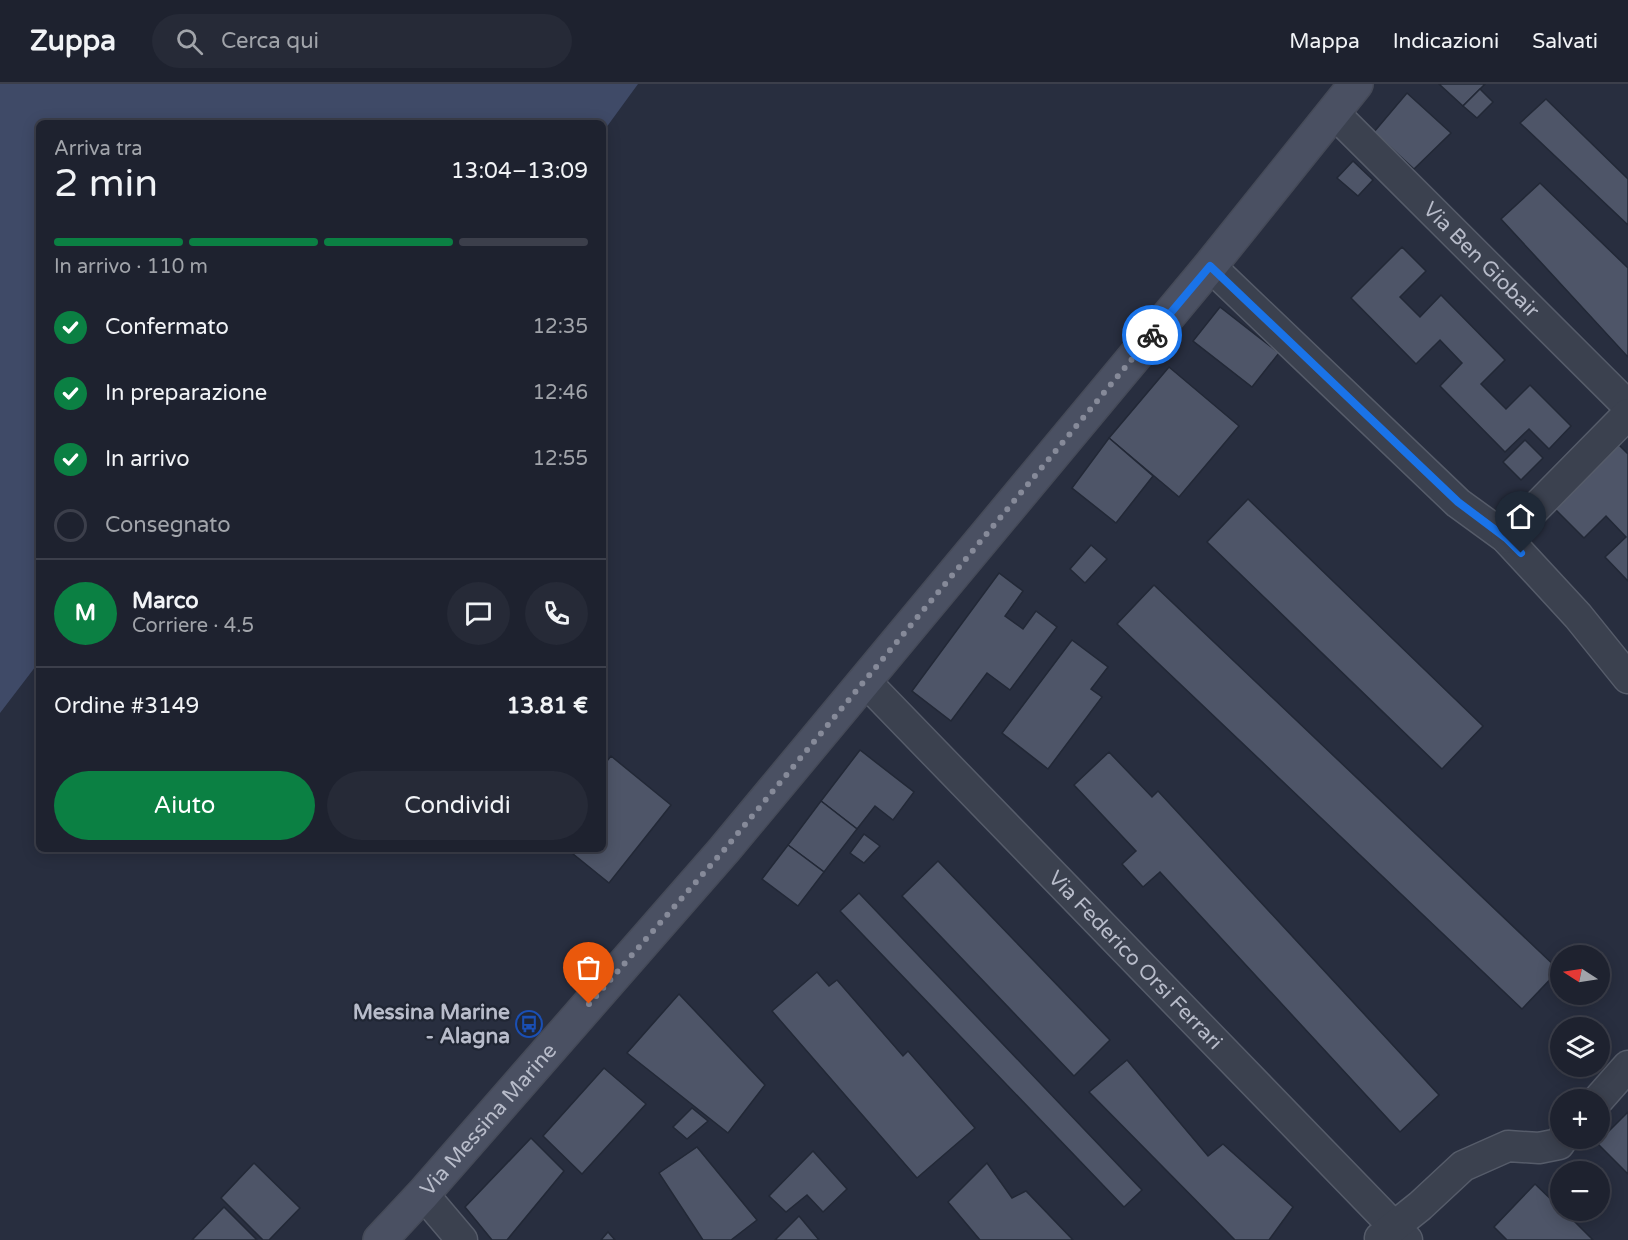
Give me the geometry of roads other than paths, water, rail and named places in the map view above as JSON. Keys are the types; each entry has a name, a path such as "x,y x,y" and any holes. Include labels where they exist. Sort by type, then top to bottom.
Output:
{"main road":[{"name":"Via Messina Marine","path":"380,1240 423,1194 724,850 1210,266 1356,84"}],"street":[{"name":"Via Ben Giobair","path":"1334,113 1628,406"},
{"path":"1210,266 1458,502 1506,538 1578,616 1628,678"},
{"path":"1506,538 1628,414"},
{"name":"Via Federico Orsi Ferrari","path":"864,680 1393,1236"},
{"path":"1608,1089 1628,1066"},
{"path":"1393,1236 1462,1166 1508,1146 1539,1148 1550,1146"},
{"path":"423,1194 462,1240"}],"water":[{"path":"0,84 638,84 606,128 606,120 36,120 36,666 0,713"}],"place":[{"name":"Messina Marine - Alagna","path":"529,1024"}]}
